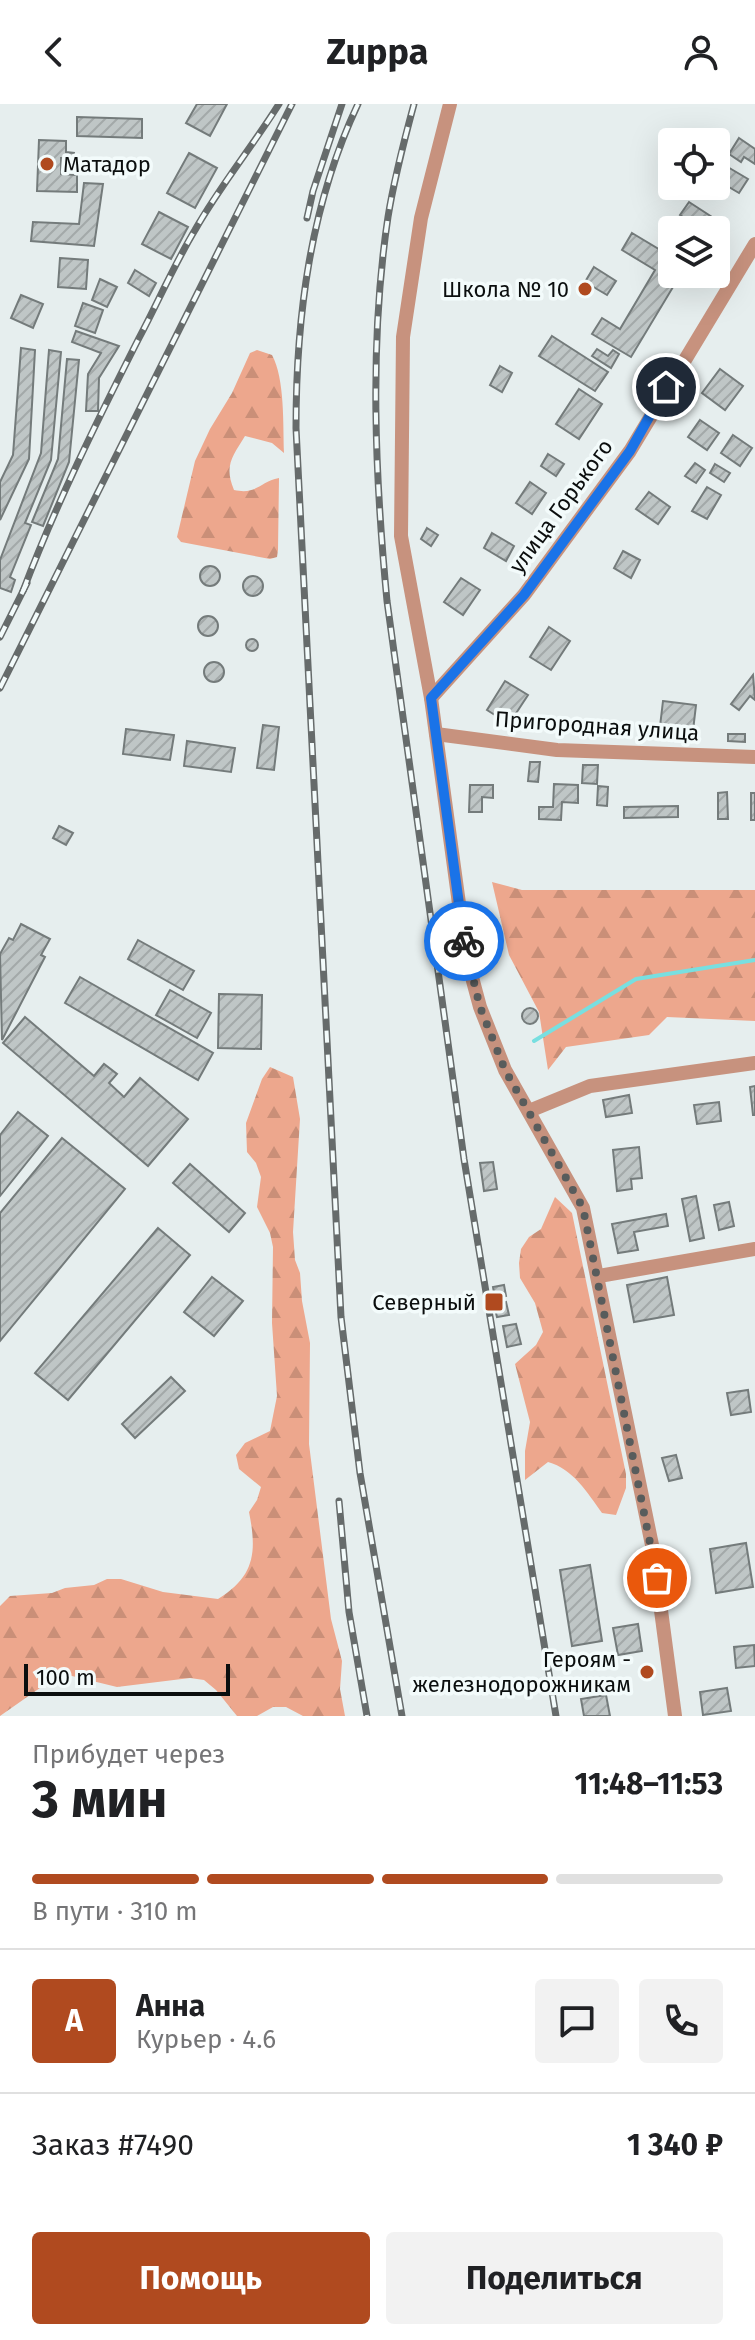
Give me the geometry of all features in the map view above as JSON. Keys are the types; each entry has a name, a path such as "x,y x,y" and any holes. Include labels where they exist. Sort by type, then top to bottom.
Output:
{"street":[{"path":"450,104 421,218 403,337 401,536 431,698 466,955 480,1007 505,1070 583,1208 653,1550 675,1716"},
{"name":"улица Горького","path":"431,698 524,595 630,451 755,244"},
{"name":"Пригородная улица","path":"436,734 557,750 755,757"},
{"path":"529,1111 590,1086 755,1063"},
{"path":"599,1276 755,1249"}],"green space":[{"path":"257,350 272,355 279,376 284,453 272,443 245,436 233,456 230,474 234,490 242,491 279,478 278,550 277,557 270,559 181,542 177,537 195,461 250,353"},
{"path":"492,882 522,890 755,890 755,1021 667,1017 649,1035 566,1047 548,1070 539,1012 509,955"},
{"path":"270,1067 293,1077 300,1119 293,1232 295,1260 300,1273 310,1343 309,1444 331,1619 342,1661 340,1689 345,1716 303,1716 286,1707 273,1707 257,1716 237,1716 204,1680 190,1678 117,1687 72,1676 57,1676 0,1716 0,1606 10,1596 52,1593 65,1588 94,1585 107,1579 121,1579 163,1592 218,1599 246,1572 253,1539 249,1512 261,1487 239,1469 236,1455 245,1443 270,1431 277,1396 272,1323 273,1247 270,1233 257,1207 261,1177 256,1163 247,1152 246,1123 262,1079"},
{"path":"555,1197 572,1213 626,1474 626,1488 616,1515 602,1513 579,1482 557,1465 548,1462 525,1480 525,1451 530,1422 515,1364 536,1345 543,1332 535,1303 520,1278 519,1263 521,1249 529,1237 541,1229"}],"building":[{"path":"197,104 227,104 210,136 186,123"},
{"path":"77,117 142,119 142,138 77,136"},
{"path":"739,138 755,149 755,164 744,157 741,162 730,152"},
{"path":"39,140 66,141 66,152 74,153 74,158 61,158 61,174 77,175 77,192 37,191"},
{"path":"189,153 217,168 195,208 167,193"},
{"path":"730,168 748,179 739,193 730,188"},
{"path":"84,183 103,184 94,246 31,241 33,222 79,224"},
{"path":"689,202 710,216 682,216"},
{"path":"159,212 188,227 171,259 142,244"},
{"path":"632,233 658,249 658,288 672,288 631,357 592,334 602,318 620,329 655,270 622,250"},
{"path":"60,258 88,260 86,289 58,287"},
{"path":"594,267 616,281 607,295 585,282"},
{"path":"135,270 156,283 149,296 128,283"},
{"path":"100,279 117,287 107,307 92,300"},
{"path":"21,295 43,304 33,328 11,318"},
{"path":"83,303 103,310 95,333 75,326"},
{"path":"76,331 119,346 99,378 98,411 86,411 88,374 101,353 72,342"},
{"path":"552,336 608,372 595,391 539,356"},
{"path":"21,348 35,350 29,459 0,520 0,482 13,455"},
{"path":"597,349 608,356 613,350 619,354 611,368 592,356"},
{"path":"49,350 61,352 51,460 25,523 31,525 10,577 15,580 11,592 0,588 0,560 41,453"},
{"path":"67,359 79,360 69,462 43,526 32,522 58,459"},
{"path":"500,366 512,373 502,392 490,385"},
{"path":"720,369 743,386 725,410 702,393"},
{"path":"579,389 602,404 579,439 556,424"},
{"path":"700,420 719,433 707,450 688,437"},
{"path":"733,435 752,448 740,466 721,453"},
{"path":"548,454 564,464 556,476 541,466"},
{"path":"695,463 705,470 696,483 685,476"},
{"path":"715,464 730,473 724,482 710,473"},
{"path":"530,482 546,493 532,514 516,503"},
{"path":"707,487 721,495 707,519 692,511"},
{"path":"649,492 670,507 658,524 636,509"},
{"path":"427,528 438,535 431,546 421,539"},
{"path":"492,533 514,546 506,561 484,548"},
{"path":"623,551 640,560 631,578 614,568"},
{"path":"210,566 217,569 220,576 217,583 210,586 203,583 200,576 203,569"},
{"path":"253,576 260,579 263,586 260,593 253,596 246,593 243,586 246,579"},
{"path":"461,578 480,590 463,615 444,602"},
{"path":"208,616 215,619 218,626 215,633 208,636 201,633 198,626 201,619"},
{"path":"549,627 570,641 551,670 530,657"},
{"path":"247,640 257,640 257,650 247,650"},
{"path":"214,662 221,665 224,672 221,679 214,682 207,679 204,672 207,665"},
{"path":"753,675 755,700 750,696 739,710 731,704"},
{"path":"505,681 528,695 509,724 487,710"},
{"path":"663,701 696,705 692,739 659,735"},
{"path":"263,725 279,727 274,770 257,768"},
{"path":"126,729 174,735 170,760 123,754"},
{"path":"728,734 745,734 745,742 728,741"},
{"path":"187,741 235,748 231,772 184,766"},
{"path":"530,762 540,762 538,782 528,781"},
{"path":"583,765 598,765 597,784 582,783"},
{"path":"554,784 578,785 578,803 562,802 561,820 539,819 539,807 553,807"},
{"path":"470,785 493,785 493,798 482,797 482,812 469,812"},
{"path":"598,786 608,787 607,806 597,805"},
{"path":"727,792 728,819 718,819 718,793"},
{"path":"751,793 755,793 755,820 751,820"},
{"path":"678,806 678,817 624,818 624,807"},
{"path":"59,826 73,833 66,845 53,838"},
{"path":"21,924 50,939 41,955 45,957 2,1040 0,954 9,938 13,940"},
{"path":"138,940 194,971 183,990 128,959"},
{"path":"80,977 213,1053 198,1080 65,1003"},
{"path":"170,990 211,1013 197,1038 156,1015"},
{"path":"219,994 262,995 261,1049 218,1048"},
{"path":"530,1008 536,1010 536,1022 530,1024 524,1022 522,1016 524,1010"},
{"path":"25,1017 94,1076 104,1064 117,1074 109,1083 124,1097 140,1078 188,1119 148,1166 3,1043"},
{"path":"755,1086 755,1115 753,1115 750,1087"},
{"path":"629,1095 632,1113 606,1117 603,1100"},
{"path":"719,1102 721,1121 697,1124 694,1105"},
{"path":"18,1112 48,1136 0,1196 0,1135"},
{"path":"62,1138 125,1189 0,1341 0,1213"},
{"path":"639,1147 642,1178 631,1179 632,1189 617,1191 613,1150"},
{"path":"493,1162 497,1189 484,1191 480,1163"},
{"path":"190,1164 245,1213 229,1232 173,1183"},
{"path":"696,1196 704,1238 690,1241 682,1199"},
{"path":"729,1202 734,1226 719,1230 714,1205"},
{"path":"666,1214 668,1226 634,1232 638,1250 618,1253 612,1224"},
{"path":"158,1228 190,1255 68,1400 35,1373"},
{"path":"212,1277 243,1301 214,1336 184,1312"},
{"path":"667,1277 674,1315 634,1322 627,1285"},
{"path":"504,1285 506,1296 495,1298 493,1287"},
{"path":"506,1302 509,1315 497,1317 494,1305"},
{"path":"516,1324 521,1344 507,1347 503,1326"},
{"path":"171,1377 185,1391 135,1438 122,1424"},
{"path":"748,1390 751,1412 731,1415 727,1393"},
{"path":"676,1455 682,1478 669,1481 662,1458"},
{"path":"746,1543 753,1587 716,1593 710,1549"},
{"path":"590,1565 602,1641 572,1646 560,1570"},
{"path":"638,1624 642,1651 618,1655 613,1628"},
{"path":"754,1645 755,1666 736,1668 734,1647"},
{"path":"727,1688 731,1711 703,1715 700,1692"},
{"path":"606,1695 610,1716 584,1716 581,1699"}],"waterway":[{"path":"534,1041 636,979 755,960"}],"railway":[{"path":"23,591 78,463 180,257 215,198 279,104"},
{"path":"0,688 292,104"},
{"path":"307,218 342,104"},
{"path":"358,104 328,182 309,263 299,345 296,428 341,1317 360,1473 402,1716"},
{"path":"414,104 390,203 378,312 377,457 387,601 464,1159 556,1716"},
{"path":"0,637 27,583"},
{"path":"339,1501 349,1612 367,1716"}],"way so far":[{"path":"464,941 480,1007 505,1070 583,1208 657,1578"}],"place":[{"name":"Матадор","path":"47,164"},
{"name":"Школа № 10","path":"585,289"},
{"name":"Северный","path":"494,1302"},
{"name":"Героям - железнодорожникам","path":"647,1672"}],"route":[{"path":"464,941 431,698 524,595 630,451 666,387"}]}
